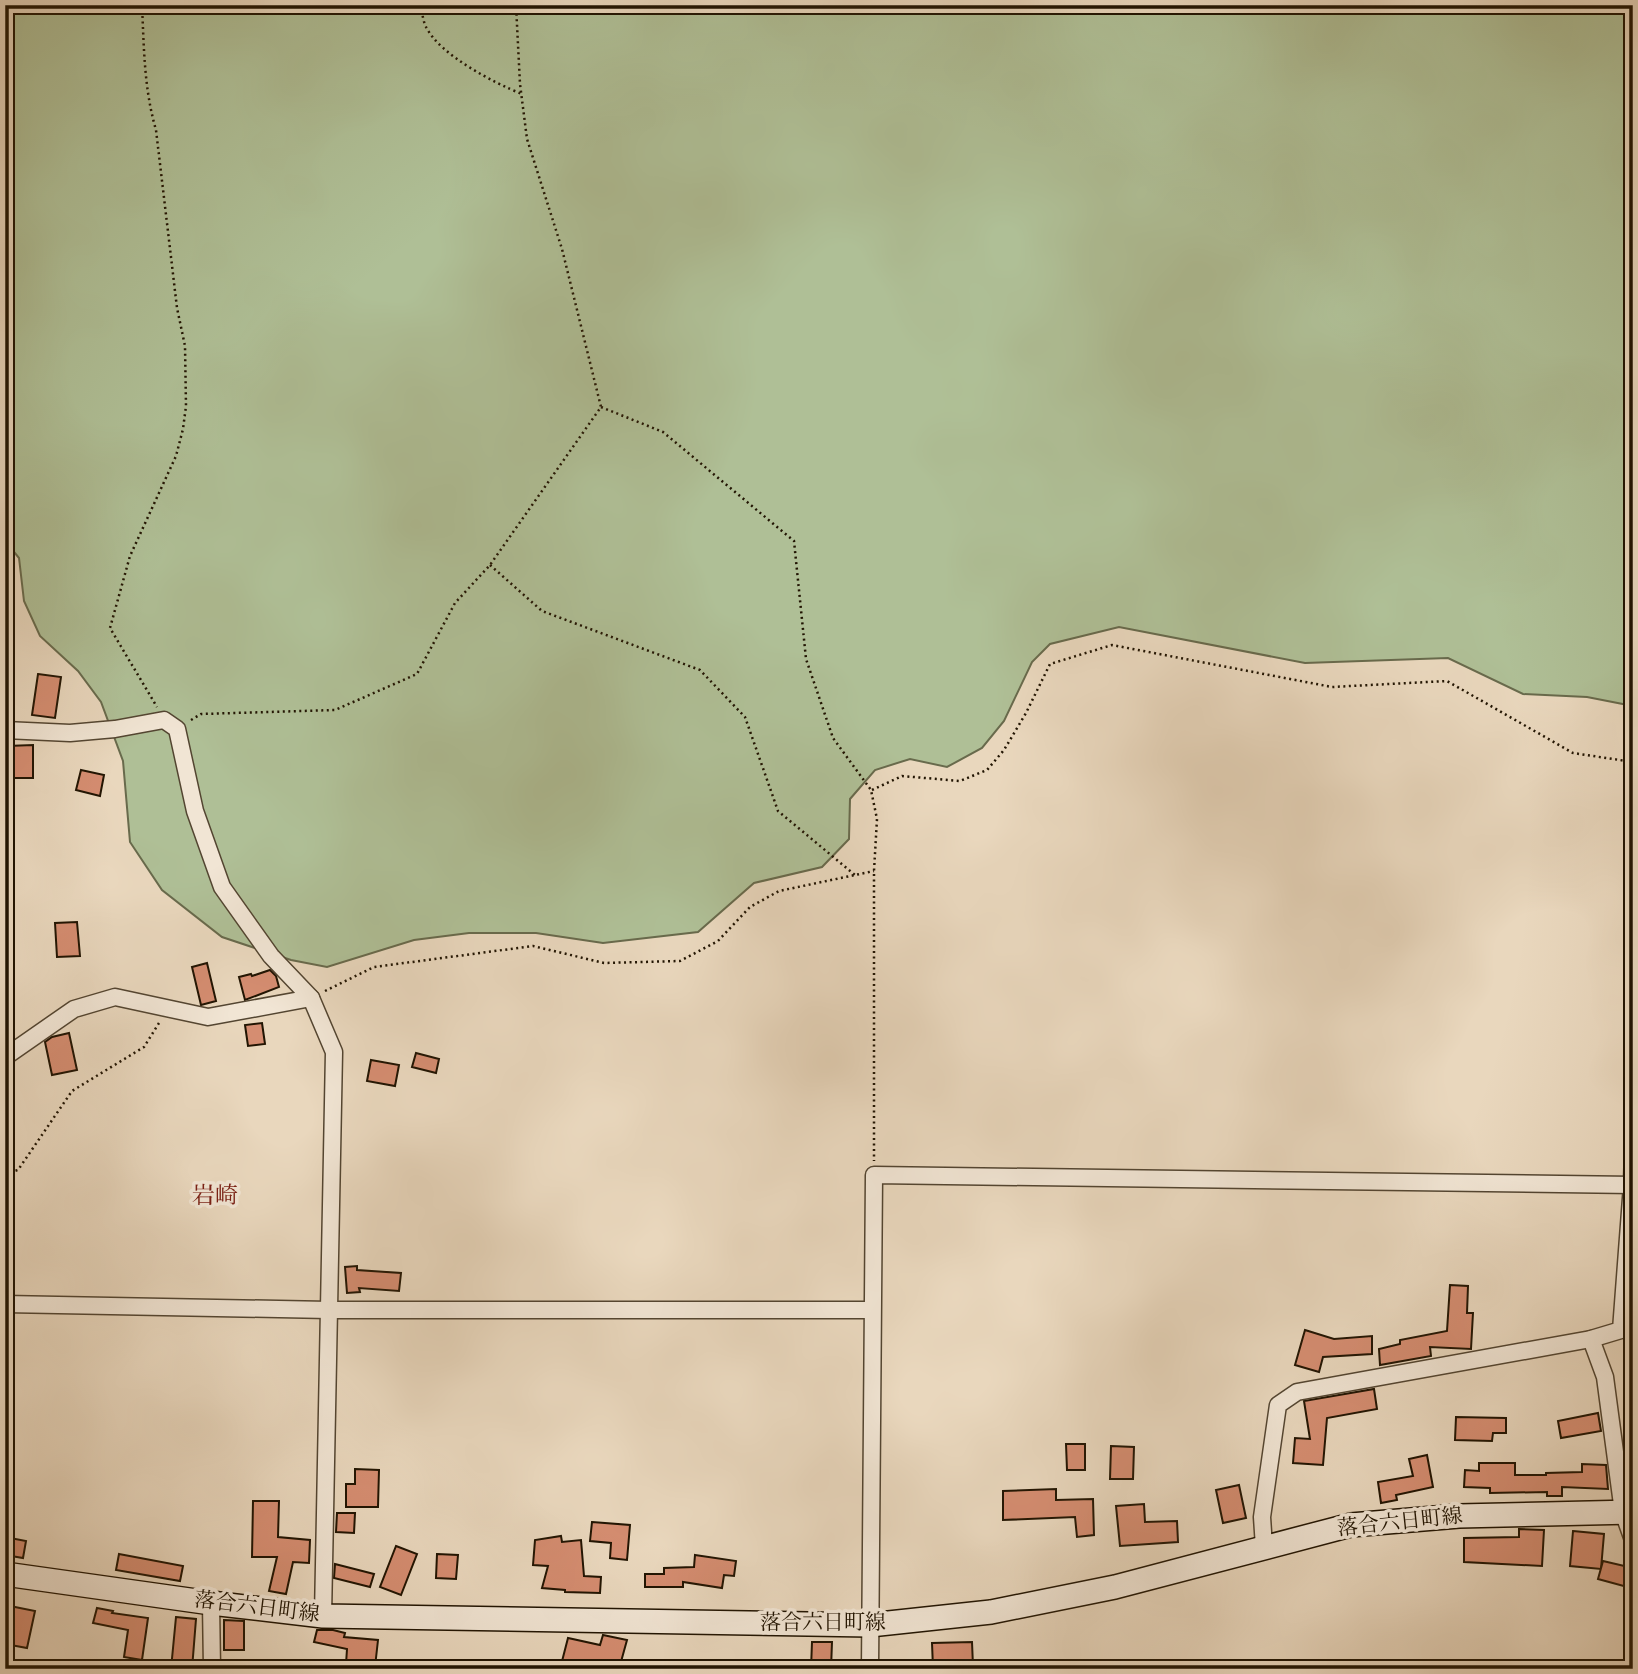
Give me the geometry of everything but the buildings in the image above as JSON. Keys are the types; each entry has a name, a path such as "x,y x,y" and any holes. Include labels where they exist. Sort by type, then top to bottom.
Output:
{"main road":[{"name":"落合六日町線","path":"5,1574 323,1616 870,1625 1003,1609 1115,1587 1350,1525 1459,1516 1628,1512"}],"street":[{"path":"5,730 70,733 171,724 195,811 222,887 271,956 311,998 334,1052 323,1616"},
{"path":"5,1057 74,1009 115,997 208,1017 311,998"},
{"path":"1264,1547 1262,1517 1278,1405 1297,1392 1591,1339 1621,1330 1633,1150"},
{"path":"870,1669 874,1175 1632,1185"},
{"path":"5,1304 329,1310 872,1310"},
{"path":"1591,1339 1605,1377 1633,1539"},
{"path":"211,1603 212,1669"}],"path":[{"path":"142,5 145,79 156,130 177,308 185,346 187,396 176,456 130,556 110,628 171,724 201,714 335,710 417,674 455,603 490,565 601,407 562,249 527,139 516,5"},
{"path":"421,5 426,26 443,45 477,73 522,94"},
{"path":"601,407 663,432 794,541 806,659 833,738 871,790 877,819 874,871 874,1175"},
{"path":"490,565 542,611 700,670 745,717 778,811 855,875"},
{"path":"871,790 902,776 960,781 988,770 1004,750 1026,713 1050,664 1112,645 1332,687 1447,681 1573,753 1633,762"},
{"path":"311,998 373,967 533,946 604,963 680,961 718,941 750,906 779,891 874,871"},
{"path":"5,1174 18,1170 72,1091 144,1047 168,1009"}],"green space":[{"path":"5,5 1633,5 1633,706 1587,697 1523,694 1448,658 1305,663 1119,627 1050,644 1032,662 1004,721 982,748 947,767 910,759 875,770 850,799 849,839 822,867 754,883 698,932 603,943 536,933 469,933 414,940 327,967 291,960 222,937 162,890 130,842 123,761 101,702 78,671 40,636 24,601 19,558 5,541"}],"district":[{"name":"岩崎","path":"215,1196"}]}
